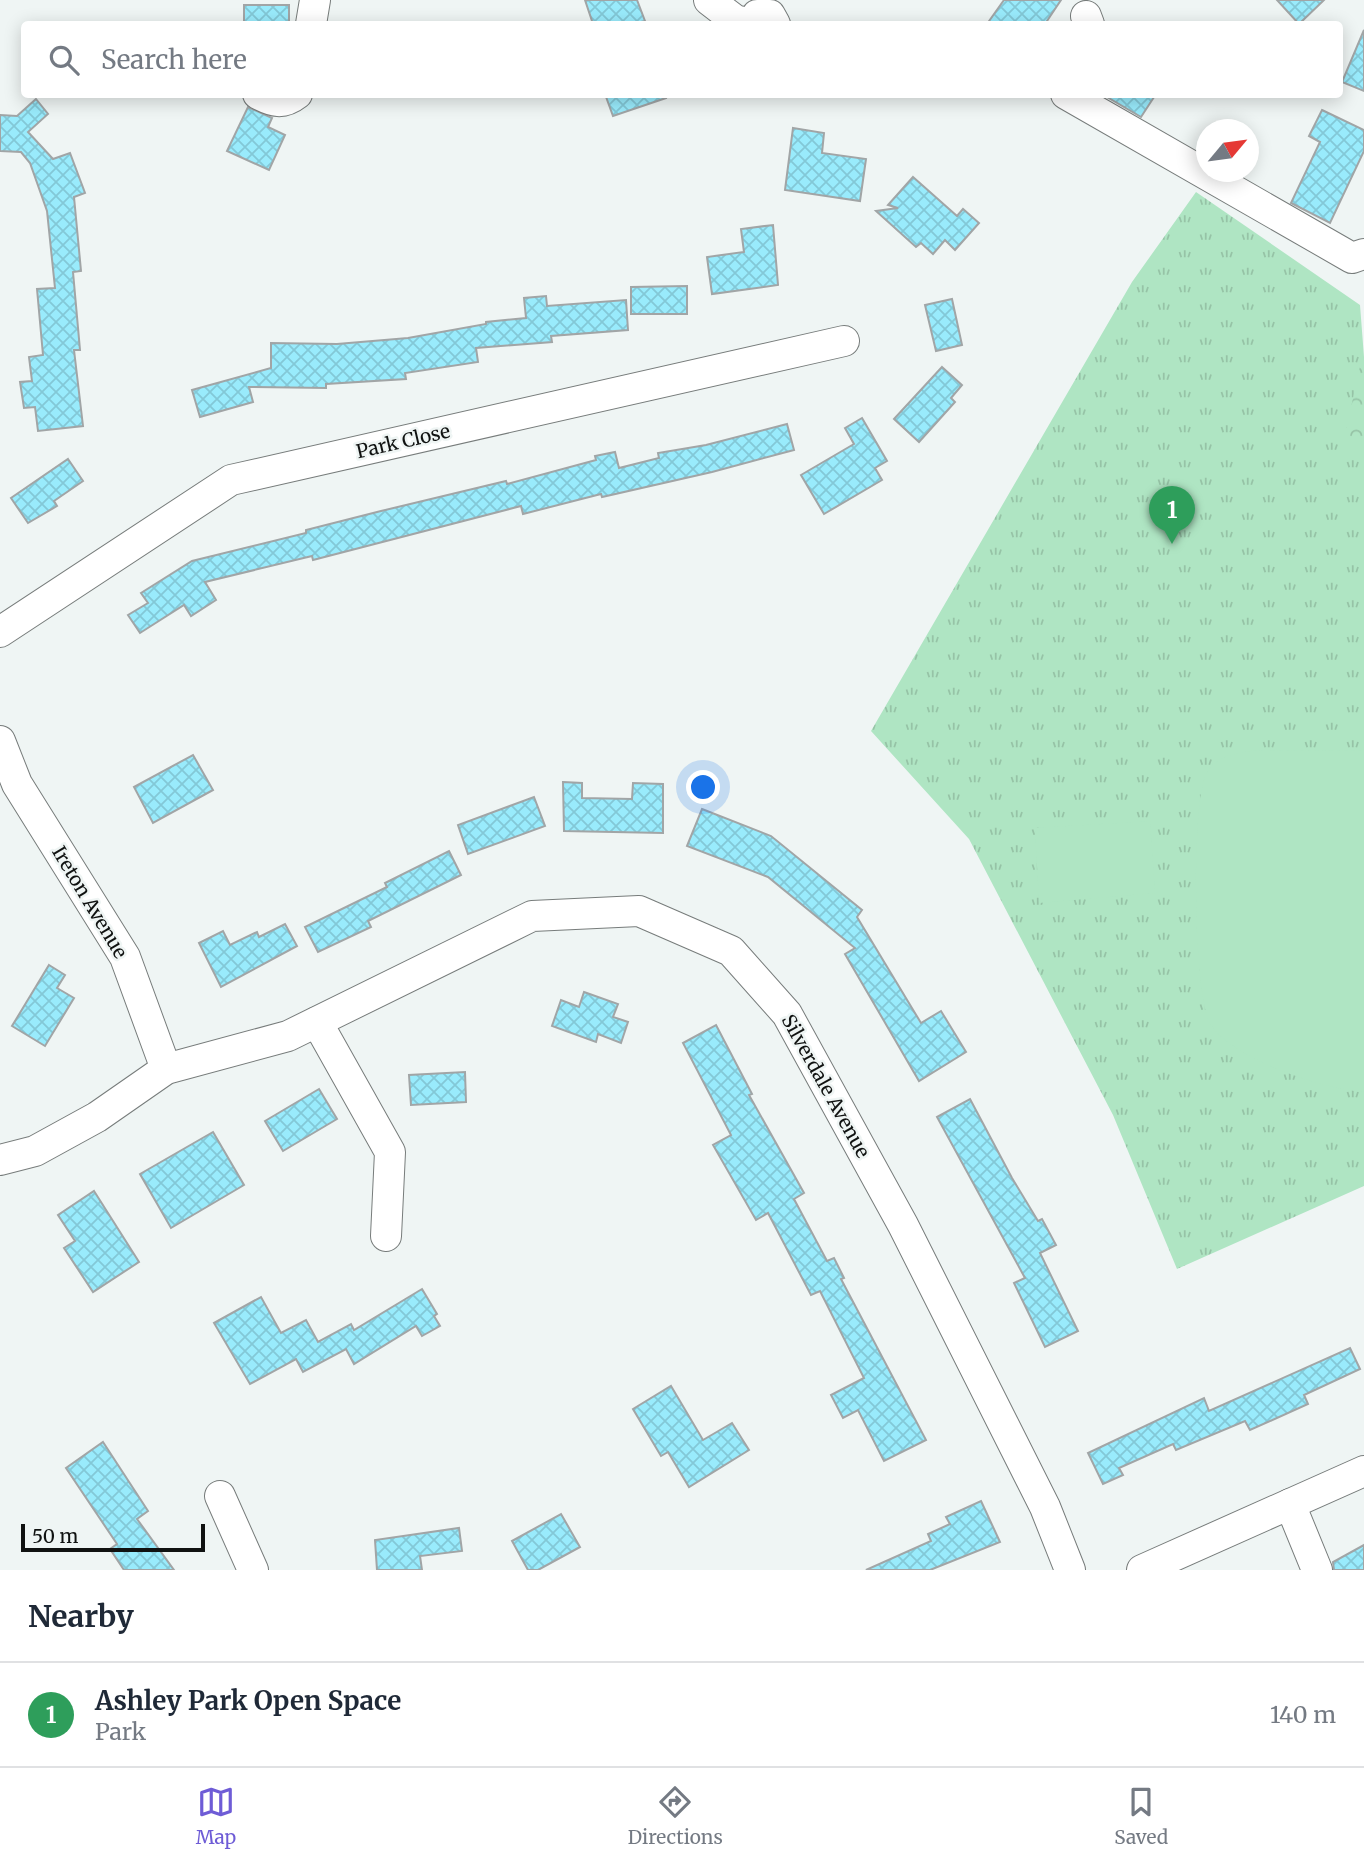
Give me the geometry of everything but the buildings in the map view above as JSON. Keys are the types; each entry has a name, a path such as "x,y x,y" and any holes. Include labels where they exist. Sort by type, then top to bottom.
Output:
{"street":[{"path":"312,21 315,0"},
{"path":"709,0 739,21"},
{"path":"754,21 757,15 764,13 774,21"},
{"path":"266,98 274,102 292,98"},
{"path":"1073,98 1352,258 1364,254"},
{"name":"Park Close","path":"0,632 230,480 844,341"},
{"name":"Ireton Avenue","path":"0,741 17,784 125,957 166,1069"},
{"name":"Silverdale Avenue","path":"0,1160 35,1151 97,1116 166,1069 288,1036 533,916 639,911 731,951 787,1014 890,1201 1045,1507 1070,1570"},
{"path":"317,1022 390,1152 386,1236"},
{"path":"1142,1570 1364,1471"},
{"path":"220,1496 253,1570"},
{"path":"1290,1504 1317,1570"}],"green space":[{"path":"1196,192 1360,305 1364,357 1364,1186 1177,1269 1113,1115 969,839 871,731 1132,282"},
{"path":"1364,357 1364,445 1345,435"},
{"path":"1257,750 1364,751 1364,1092 1304,1079 1259,1061 1223,1038 1211,1025 1205,1008 1196,901 1201,792 1206,774 1215,763 1228,756"},
{"path":"1150,821 1155,893 1039,903 1035,828"}],"place":[{"name":"Ashley Park Open Space","path":"1172,544"}]}
